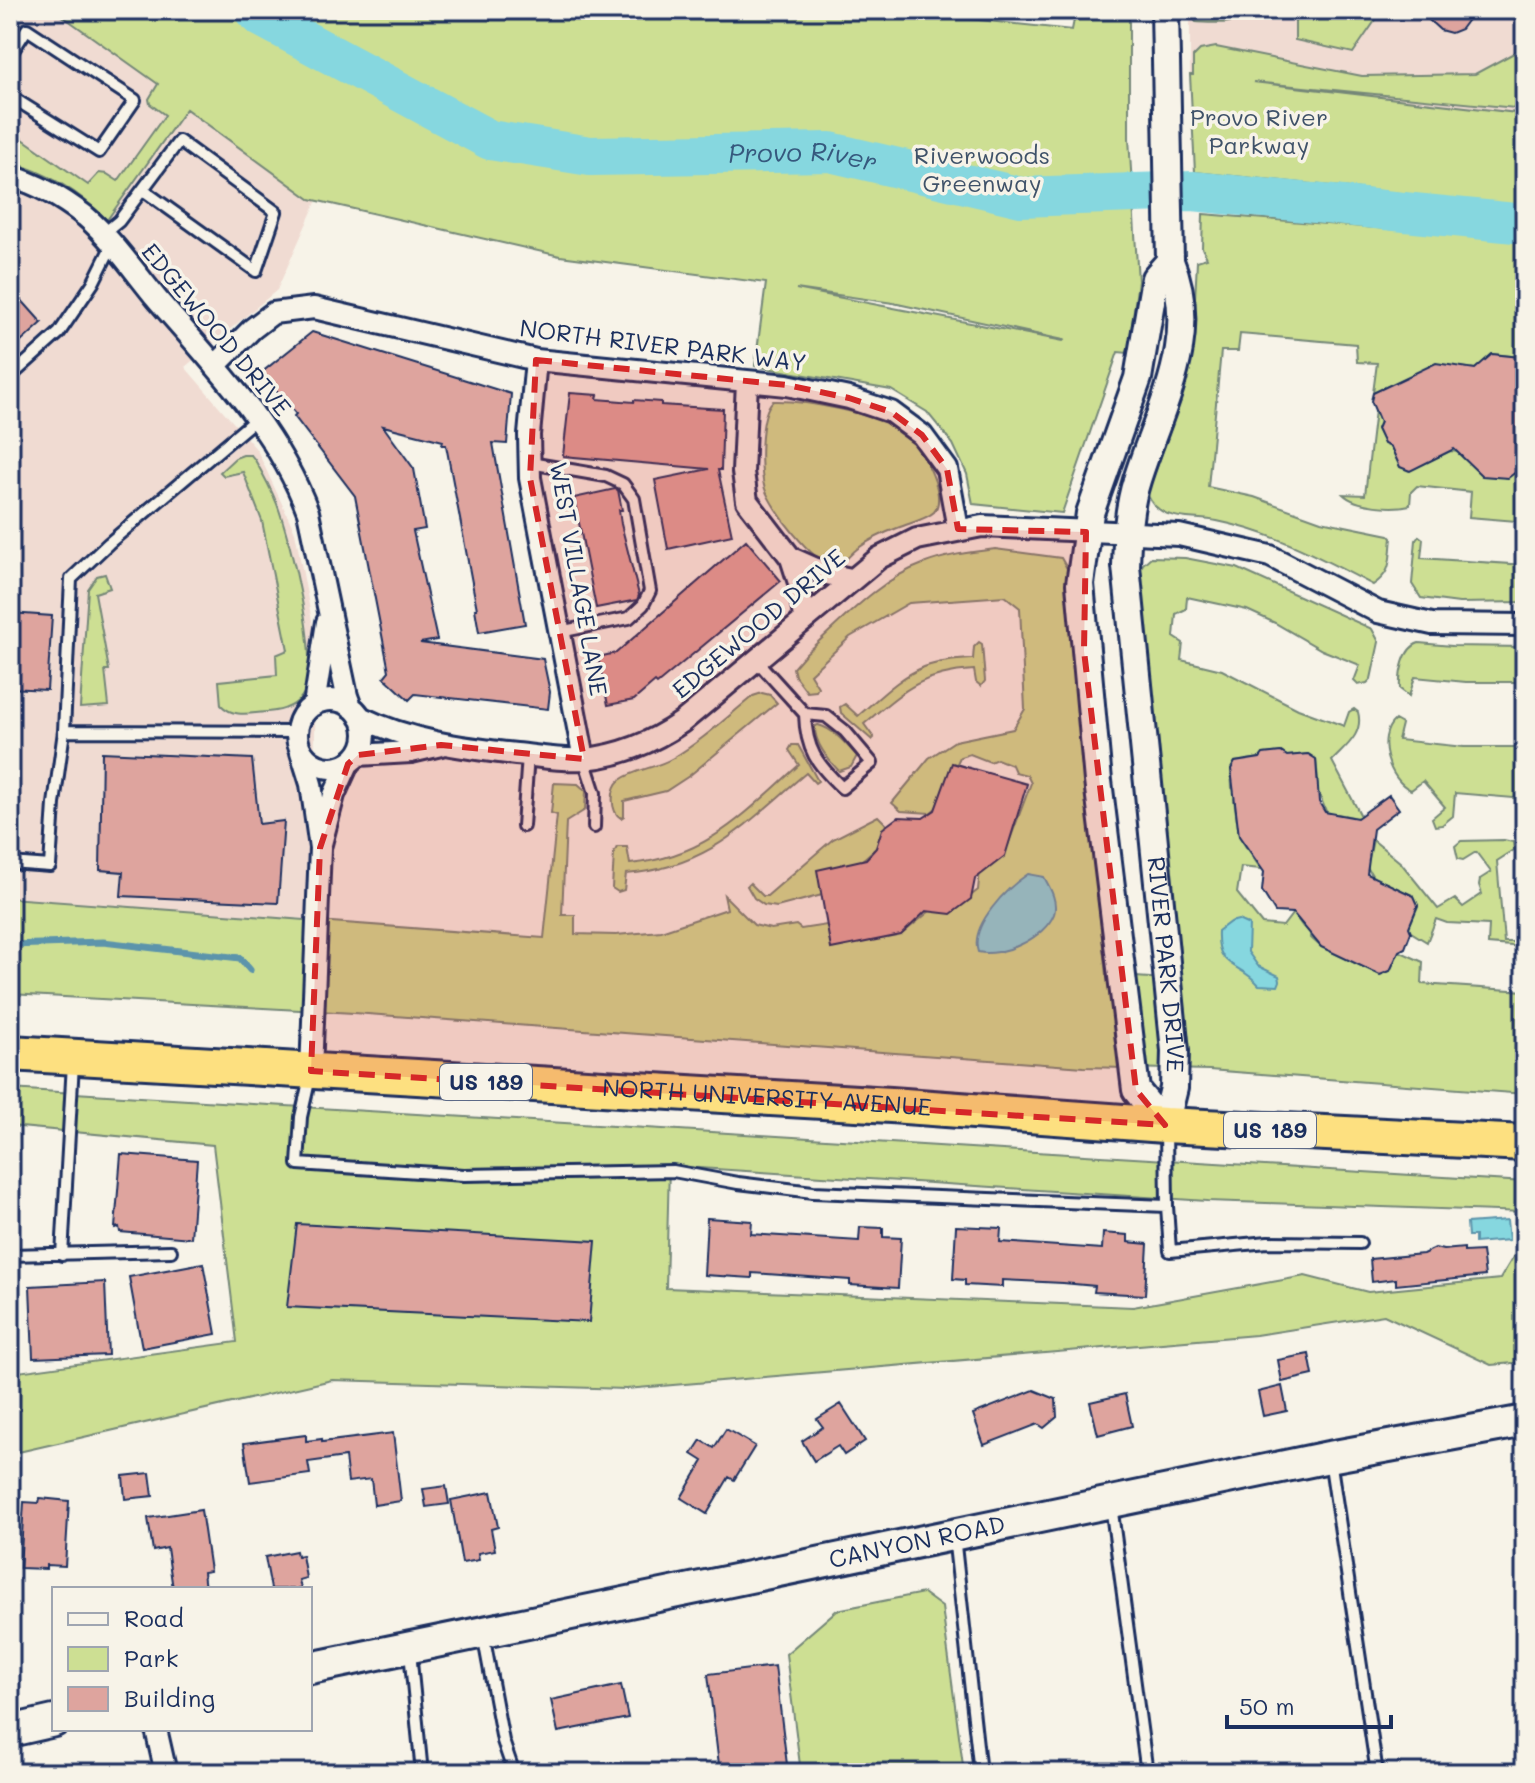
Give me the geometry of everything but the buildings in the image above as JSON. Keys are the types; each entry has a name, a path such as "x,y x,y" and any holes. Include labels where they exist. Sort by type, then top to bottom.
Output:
{"highway":[{"name":"NORTH UNIVERSITY AVENUE","path":"10,1053 891,1105 1165,1125 1525,1143"}],"main road":[{"name":"CANYON ROAD","path":"312,1668 1329,1457 1525,1421"},
{"path":"10,1731 52,1721"}],"street":[{"path":"1165,10 1170,261 1180,295 1181,324 1167,402 1136,482 1108,532 1090,513 1138,378 1155,278 1170,261"},
{"name":"EDGEWOOD DRIVE","path":"10,176 49,191 88,219 257,418 287,463 304,500 328,614 356,712 441,745 584,759 632,748 667,732 851,579 897,548 917,539 958,529 1005,526 1179,535 1270,556 1378,612 1432,624 1525,625"},
{"name":"NORTH RIVER PARK WAY","path":"215,366 273,313 314,308 536,360 787,385 849,398 891,412 922,435 947,469 958,529"},
{"name":"WEST VILLAGE LANE","path":"536,360 529,435 530,463 584,759"},
{"path":"747,381 743,472 747,501 791,558 800,586 804,619"},
{"name":"RIVER PARK DRIVE","path":"1108,532 1126,566 1175,1051 1174,1088 1165,1125"},
{"name":"RIVER PARK DRIVE","path":"1108,532 1080,584 1084,651 1136,1090 1165,1125"},
{"path":"791,558 827,574 851,579"},
{"name":"EDGEWOOD DRIVE","path":"314,705 328,614"},
{"path":"311,1071 320,848 311,784 299,742 304,714 314,705 339,701 356,712 364,730 364,743 334,795 320,848"},
{"path":"299,742 310,761 322,767 336,768 353,760"},
{"name":"EDGEWOOD DRIVE","path":"353,760 441,745"},
{"path":"156,1731 166,1773"}],"lane":[{"path":"10,55 27,29 135,100 99,152 10,96"},
{"path":"10,377 59,333 93,283 107,240 119,221 179,141 276,212 256,271 143,190"},
{"path":"10,863 50,866 54,804 64,731 71,579 257,418"},
{"path":"530,463 606,476 623,484 634,499 650,591 643,605 629,618 559,632"},
{"path":"756,660 805,714 806,736 813,755 842,788 872,763 845,731 826,716 805,714"},
{"path":"64,731 299,742"},
{"path":"523,826 528,755"},
{"path":"584,759 595,793 594,827"},
{"path":"62,1255 74,1057"},
{"path":"311,1071 301,1117 298,1164 464,1175 673,1171 813,1192 1167,1206"},
{"path":"1165,1125 1170,1251 1268,1242 1320,1240 1360,1243"},
{"path":"10,1255 171,1251"},
{"path":"1329,1457 1377,1773"},
{"path":"1111,1502 1147,1773"},
{"path":"954,1534 980,1773"},
{"path":"482,1633 503,1741 514,1773"},
{"path":"410,1647 422,1773"}],"highlighted area":[{"path":"536,360 787,385 849,398 891,412 922,435 947,469 958,529 1086,532 1084,651 1136,1090 1165,1125 311,1071 320,848 348,764 358,755 441,745 584,759 530,478"}],"shaded area":[{"path":"10,10 57,10 317,200 277,290 185,367 257,450 295,532 317,647 306,919 10,903"},
{"path":"1190,10 1525,10 1525,114 1190,75"}],"green space":[{"name":"Riverwoods Greenway","path":"54,10 887,10 1072,30 1076,10 1129,10 1129,138 1138,281 1128,353 1118,352 1062,513 973,504 967,474 953,444 927,412 891,390 755,366 766,283 560,256 310,199 186,109 107,220 62,185 37,171 10,162 10,130 88,185 99,173 118,181 165,115 150,104 149,99 158,84","holes":["796,289 893,303 1064,340"]},
{"path":"1190,10 1228,10 1229,14 1248,16 1230,22 1196,22"},
{"path":"1295,10 1372,10 1379,15 1353,53 1295,40"},
{"name":"Provo River Parkway","path":"1216,47 1362,76 1475,74 1525,47 1525,109 1253,82 1525,114 1525,206 1195,172 1190,75 1193,75 1193,57 1200,50"},
{"path":"1203,214 1525,240 1525,364 1520,357 1493,354 1475,369 1436,364 1373,393 1377,363 1357,362 1356,344 1240,334 1238,351 1221,351 1208,487 1254,497 1321,521 1389,535 1392,538 1389,565 1373,585 1297,547 1258,532 1217,521 1167,514 1152,503 1147,493 1171,427 1186,371 1197,261 1207,258 1202,248"},
{"path":"773,401 841,409 877,419 903,432 917,447 930,469 938,493 934,512 872,539 839,564 824,562 794,533 765,489 762,443 765,417"},
{"path":"1375,410 1380,421 1377,429 1384,443 1391,447 1400,467 1409,471 1450,451 1525,460 1525,497 1518,497 1516,521 1469,517 1471,492 1417,486 1411,492 1410,505 1394,507 1357,502 1343,494 1365,495"},
{"path":"243,455 251,455 255,460 283,521 302,600 309,655 304,693 297,701 278,710 242,714 231,712 221,705 219,681 277,675 276,655 288,650 262,521 243,472 224,476 220,472"},
{"path":"1419,536 1423,539 1421,558 1525,565 1525,602 1459,603 1421,598 1412,584"},
{"path":"995,549 1061,558 1069,572 1071,642 1106,975 1179,980 1138,574 1151,557 1185,558 1237,568 1372,629 1379,642 1371,679 1358,685 1354,681 1360,665 1322,650 1247,610 1187,597 1186,609 1176,614 1174,637 1183,643 1181,660 1222,670 1298,709 1344,726 1349,712 1354,709 1358,712 1356,733 1332,761 1361,816 1358,818 1338,814 1330,820 1312,784 1318,779 1316,759 1308,754 1287,756 1281,752 1235,762 1231,769 1232,788 1239,792 1234,799 1239,836 1246,847 1254,848 1252,856 1261,869 1241,867 1237,893 1262,924 1283,926 1293,913 1303,927 1311,927 1310,937 1321,947 1380,975 1390,971 1399,951 1423,962 1422,984 1525,991 1525,1094 1209,1070 1084,1067 354,1013 10,994 10,898 544,938 557,815 551,813 554,783 578,784 586,791 585,810 566,822 562,915 575,915 575,934 616,935 661,931 727,909 724,895 754,925 771,929 796,925 801,929 833,924 843,942 903,933 936,906 957,907 978,890 980,869 1008,845 1031,783 1027,775 1015,772 1012,765 997,759 990,762 970,754 960,757 936,808 930,813 901,811 892,803 929,758 955,741 1013,729 1025,709 1020,608 1005,596 909,603 850,637 810,674 818,687 816,691 807,692 793,668 847,615 875,591 906,571 959,554"},
{"path":"105,574 110,588 95,593 109,670 105,670 109,706 80,708 88,589 97,576"},
{"path":"979,642 982,644 985,681 981,686 976,682 974,670 926,680 890,702 864,724 874,738 872,740 841,713 840,707 845,704 858,716 897,682 924,667 973,659 974,647"},
{"path":"1419,643 1525,647 1525,682 1466,682 1415,677 1409,696 1400,689 1401,669 1409,650"},
{"path":"762,693 770,695 777,703 689,776 666,791 624,801 624,816 621,818 617,815 613,794 620,780 673,758 753,696"},
{"path":"1395,720 1402,724 1398,740 1464,747 1525,747 1525,799 1455,793 1453,816 1442,825 1435,826 1432,818 1445,807 1423,781 1411,790 1403,785 1396,778 1387,758 1386,737"},
{"path":"815,726 834,733 857,756 851,767 839,771 830,762 817,738"},
{"path":"792,745 798,745 818,781 815,783 806,773 725,840 681,862 626,874 624,890 618,892 612,888 617,847 627,847 630,864 657,860 703,843 742,816 799,765 789,750"},
{"path":"878,816 886,824 876,848 822,895 777,907 764,905 754,898 747,886 750,883 763,896 767,896 833,839"},
{"path":"1373,840 1401,863 1438,909 1455,899 1463,907 1482,894 1480,879 1491,872 1476,852 1463,860 1458,859 1455,846 1461,841 1513,842 1514,850 1497,861 1504,942 1523,942 1525,947 1488,944 1489,925 1447,923 1436,919 1427,942 1411,932 1409,927 1418,906 1414,896 1373,877 1364,862 1369,858"},
{"path":"10,1089 1525,1182 1525,1212 1207,1201 669,1166 666,1288 1133,1307 1305,1276 1368,1292 1500,1279 1525,1237 1525,1362 1491,1365 1384,1315 1256,1335 626,1389 332,1380 10,1454 10,1373 237,1342 213,1145 10,1126"},
{"path":"923,1593 942,1607 964,1773 801,1773 786,1654 837,1610"}],"water":[{"path":"1028,874 1044,877 1051,890 1055,909 1049,923 1032,938 1010,949 978,952 979,930 992,908"},
{"path":"1238,920 1249,925 1248,952 1258,966 1279,976 1278,986 1259,985 1221,953 1218,931"},
{"path":"1507,1220 1509,1240 1475,1243 1475,1236 1468,1236 1467,1223"}],"waterway":[{"name":"Provo River","path":"254,10 263,18 490,140 590,156 830,152 1021,197 1193,191 1525,224"},
{"path":"10,945 103,942 240,958 250,970"}]}
